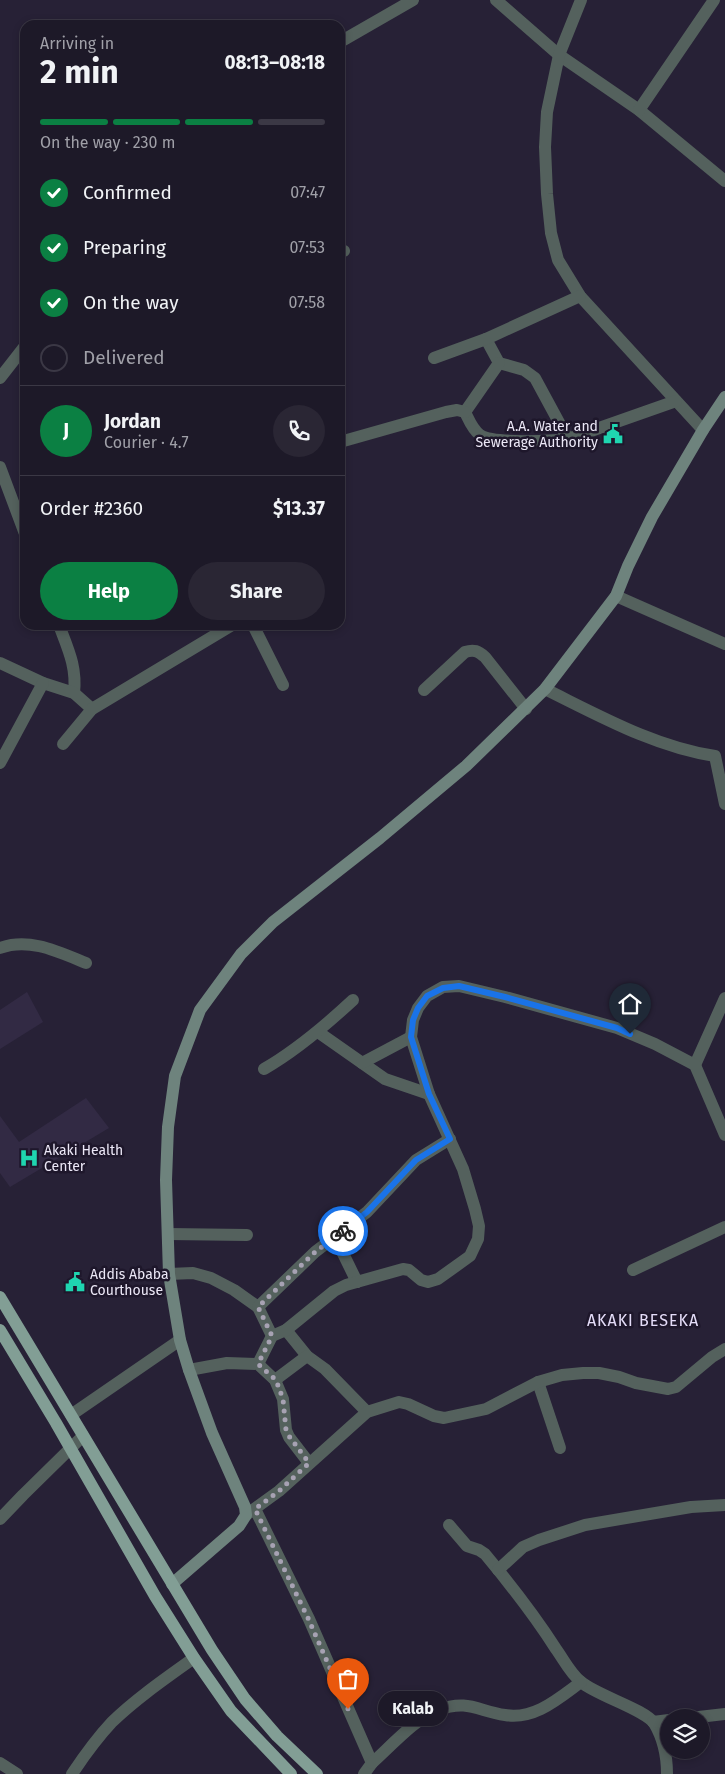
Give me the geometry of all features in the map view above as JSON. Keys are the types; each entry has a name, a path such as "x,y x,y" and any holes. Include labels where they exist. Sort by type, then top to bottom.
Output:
{"main road":[{"path":"172,1584 239,1526 250,1512 245,1506 212,1433 189,1370 180,1340 169,1274 166,1171 168,1127 175,1076 200,1010 241,954 273,922 380,838 466,766 545,689 616,596 628,566 652,517 703,430 725,397"},
{"path":"0,1297 212,1650 245,1698 277,1736 317,1774"},
{"path":"0,1330 56,1423 155,1596 194,1658 232,1711 291,1774"}],"street":[{"path":"345,39 413,0"},
{"path":"496,0 559,54 639,110 725,181"},
{"path":"581,0 559,54 547,112 545,147 547,194 551,233 558,260 580,296 703,430"},
{"path":"639,110 714,0"},
{"path":"434,358 486,339 580,296"},
{"path":"486,339 499,363 524,370 535,378 568,439"},
{"path":"0,378 20,352"},
{"path":"466,412 499,363"},
{"path":"466,412 472,426 480,435 491,439 552,441 568,439 676,401"},
{"path":"345,441 446,412 456,410 466,412"},
{"path":"0,467 20,521"},
{"path":"616,596 725,644"},
{"path":"61,630 74,665 76,678 74,693"},
{"path":"63,744 92,709 224,630"},
{"path":"256,630 283,685"},
{"path":"424,690 465,652 479,651 526,709"},
{"path":"0,663 43,683 74,693 92,709"},
{"path":"0,762 43,683"},
{"path":"545,689 635,732 694,753 720,758 725,804"},
{"path":"0,948 8,945 33,944 86,962"},
{"path":"258,1364 272,1336 286,1330 334,1291 357,1282 403,1270 409,1270 422,1280 428,1282 438,1279 470,1256 478,1239 479,1226 463,1169 429,1094 411,1037 413,1020 418,1008 427,996 443,988 459,986 617,1028 655,1044 696,1065 725,1135"},
{"path":"696,1065 725,998"},
{"path":"264,1069 284,1058 318,1032 352,1000"},
{"path":"318,1032 385,1079 429,1094"},
{"path":"362,1063 411,1037"},
{"path":"258,1307 315,1252 367,1212 416,1160 450,1139"},
{"path":"633,1270 725,1227"},
{"path":"168,1234 247,1235"},
{"path":"335,1237 357,1282"},
{"path":"169,1274 193,1273 210,1278 234,1290 258,1307 272,1336"},
{"path":"286,1330 307,1356 326,1369 367,1412"},
{"path":"71,1415 180,1340"},
{"path":"372,1763 308,1618 250,1512 279,1491 367,1412 399,1402 444,1418 486,1409 538,1382 562,1375 583,1373 599,1373 668,1390 681,1383 712,1357 725,1349"},
{"path":"276,1380 307,1356"},
{"path":"189,1370 227,1363 258,1364 276,1380 283,1399 286,1430 309,1463"},
{"path":"538,1382 560,1448"},
{"path":"0,1519 69,1448 84,1436"},
{"path":"498,1570 523,1547 585,1525 691,1507 725,1505"},
{"path":"449,1525 467,1546 485,1554 556,1648 567,1666 581,1682 600,1694 646,1714 653,1722 660,1737 664,1750 667,1774"},
{"path":"72,1774 86,1753 112,1723 143,1696 194,1658"},
{"path":"364,1774 372,1763 423,1718 436,1710 455,1705 473,1706 505,1715 520,1715 552,1704 581,1682"},
{"path":"710,1716 725,1714"},
{"path":"653,1722 660,1721"},
{"path":"0,1762 17,1774"}],"shaded area":[{"path":"27,992 43,1022 0,1049 0,1010"},
{"name":"Akaki Health Center","path":"86,1098 109,1128 10,1187 0,1173 0,1116 19,1142"}],"way so far":[{"path":"343,1231 315,1252 258,1307 272,1336 258,1364 276,1380 285,1408 286,1430 309,1463 279,1491 255,1509 308,1618 348,1709"}],"place":[{"name":"A.A. Water and Sewerage Authority","path":"613,434"},
{"name":"Akaki Health Center","path":"29,1158"},
{"name":"Addis Ababa Courthouse","path":"75,1282"},
{"name":"Kalab","path":"348,1709"}],"district":[{"name":"AKAKI BESEKA","path":"643,1320"}],"route":[{"path":"343,1231 383,1197 416,1160 450,1139 429,1094 411,1037 413,1020 418,1008 427,996 443,988 459,986 617,1028 630,1034"}]}
